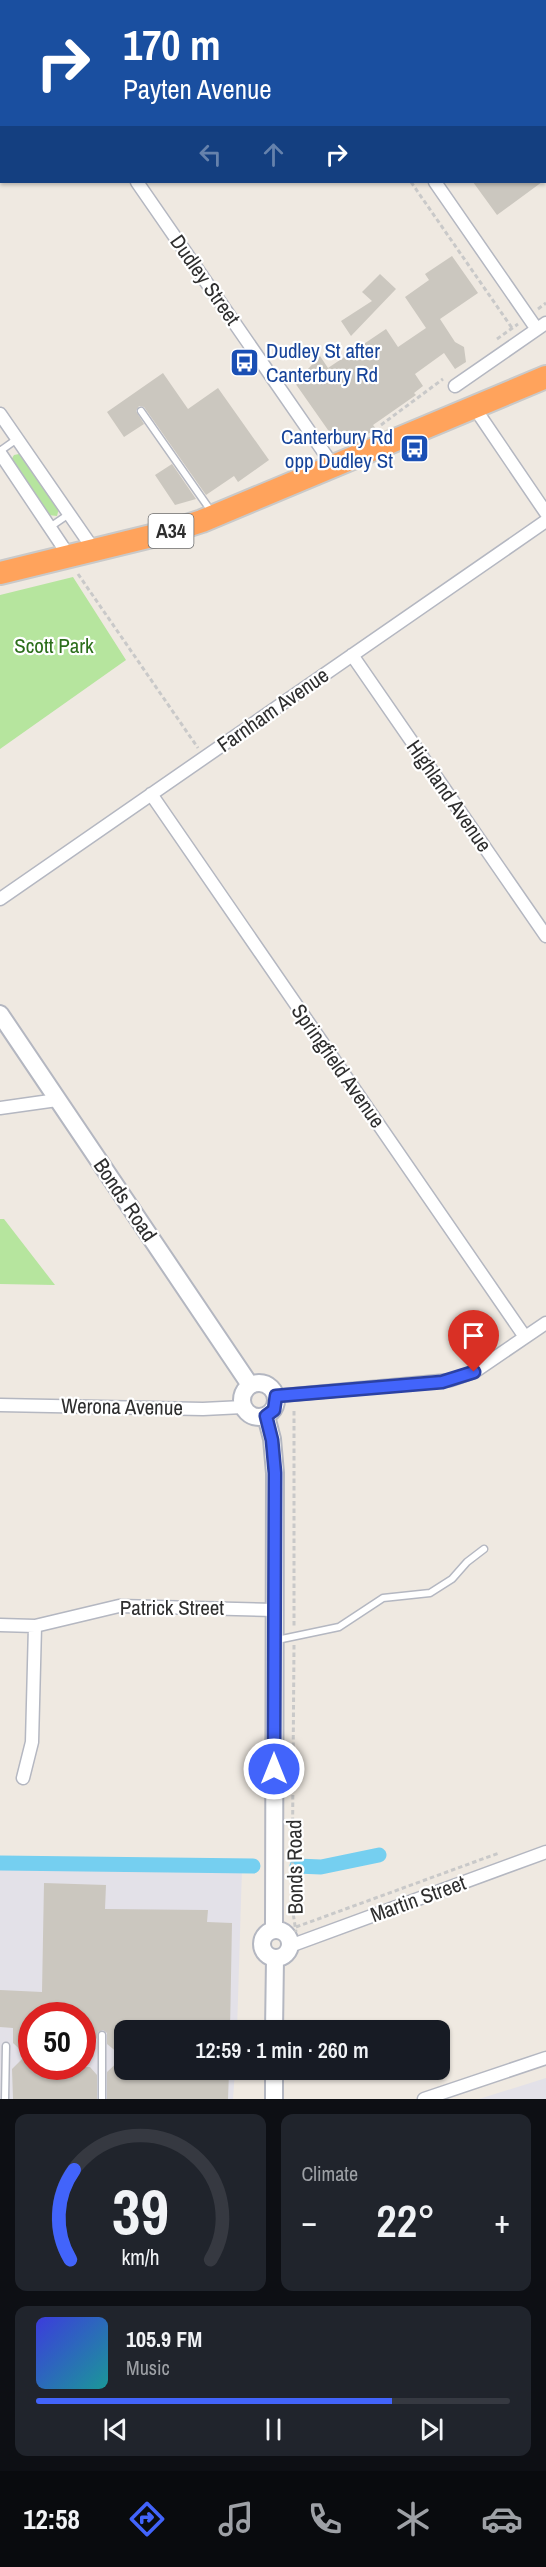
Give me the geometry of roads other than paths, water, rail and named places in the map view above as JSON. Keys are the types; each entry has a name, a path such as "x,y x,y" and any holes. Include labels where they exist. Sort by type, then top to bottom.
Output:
{"highway":[{"name":"A34","path":"0,573 73,565 94,550 168,532 215,516 546,377"}],"main road":[{"name":"Bonds Road","path":"0,1014 250,1385"},
{"path":"266,1383 274,1390 276,1396 274,1410 266,1416 255,1417 243,1407 242,1397 250,1385 266,1383"},
{"name":"Bonds Road","path":"266,1416 272,1440 275,1473 274,1930"},
{"path":"274,1930 286,1935 290,1946 286,1954 275,1958 267,1954 262,1947 266,1934 274,1930"},
{"path":"274,2020 275,1958"},
{"path":"274,2080 274,2099"}],"street":[{"name":"Dudley Street","path":"138,183 334,467"},
{"path":"436,183 541,325 455,386"},
{"path":"474,407 542,500 546,513"},
{"path":"0,414 94,550"},
{"path":"0,452 73,565"},
{"name":"Farnham Avenue","path":"0,899 546,520"},
{"name":"Highland Avenue","path":"352,655 546,936"},
{"name":"Springfield Avenue","path":"151,794 525,1337"},
{"path":"0,1108 57,1100"},
{"path":"276,1396 451,1380 474,1372 546,1323"},
{"name":"Werona Avenue","path":"0,1405 210,1409 243,1407"},
{"name":"Patrick Street","path":"0,1625 35,1626 119,1606 274,1610"},
{"path":"23,1778 32,1742 35,1626"},
{"name":"Martin Street","path":"290,1946 546,1852"},
{"path":"424,2099 546,2058"}],"lane":[{"path":"141,411 215,516"},
{"path":"0,452 17,439"},
{"path":"50,527 70,513"},
{"path":"274,1641 339,1627 383,1598 430,1593 452,1579 484,1549"},
{"path":"102,2035 102,2099"},
{"path":"5,2099 6,2046"}],"waterway":[{"path":"297,1866 321,1867 379,1855"},
{"path":"0,1863 253,1866"}],"place":[{"name":"Dudley St after Canterbury Rd","path":"245,363"},
{"name":"Canterbury Rd opp Dudley St","path":"414,449"}],"park label":[{"name":"Scott Park","path":"54,646"}]}
